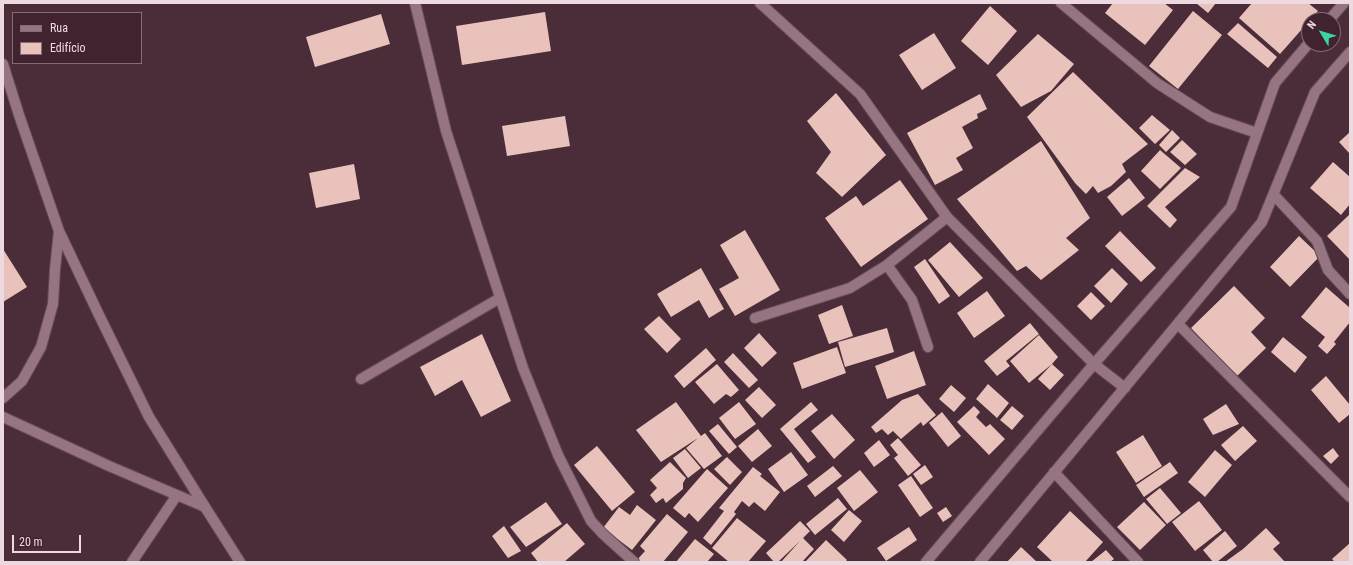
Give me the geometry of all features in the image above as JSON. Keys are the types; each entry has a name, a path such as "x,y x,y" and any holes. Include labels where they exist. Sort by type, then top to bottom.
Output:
{"street":[{"path":"415,3 446,131 523,368 555,448 591,521 634,562"},
{"path":"760,3 860,94 947,217 1094,364 1125,388"},
{"path":"1061,3 1157,83 1210,117 1257,133"},
{"path":"1336,12 1342,4"},
{"path":"926,562 1094,364 1231,208 1275,83 1301,52"},
{"path":"980,562 1262,222 1315,92 1350,52"},
{"path":"3,64 59,232 150,416 240,562"},
{"path":"1274,195 1317,241 1328,270 1350,294"},
{"path":"755,318 850,288 887,265 947,217"},
{"path":"3,398 22,380 41,347 53,304 59,232"},
{"path":"887,265 912,300 928,347"},
{"path":"361,379 500,298"},
{"path":"1178,324 1350,497"},
{"path":"3,417 109,466 205,507"},
{"path":"1054,472 1138,562"},
{"path":"132,562 177,495"}],"building":[{"path":"1113,3 1164,3 1173,10 1145,45 1105,13"},
{"path":"1196,3 1216,3 1208,13"},
{"path":"1252,3 1308,3 1318,11 1301,12 1301,30 1280,54 1239,18"},
{"path":"990,6 1017,31 988,65 961,41"},
{"path":"1193,11 1222,35 1178,89 1149,66"},
{"path":"545,12 551,51 462,65 456,26"},
{"path":"381,14 390,44 315,67 306,37"},
{"path":"1238,23 1277,57 1268,68 1227,34"},
{"path":"934,33 956,68 922,90 899,55"},
{"path":"1038,34 1074,64 1051,91 1021,107 996,75"},
{"path":"1073,72 1148,144 1122,164 1126,172 1111,186 1098,193 1093,186 1086,194 1075,183 1027,117"},
{"path":"836,93 886,155 842,197 816,173 831,152 807,121"},
{"path":"980,94 987,109 977,114 978,118 962,127 973,148 956,158 963,170 935,185 907,133"},
{"path":"1152,115 1170,130 1155,144 1139,128"},
{"path":"565,116 570,146 507,156 502,126"},
{"path":"1172,130 1180,138 1166,152 1159,145"},
{"path":"1350,132 1350,154 1339,142"},
{"path":"1182,140 1197,154 1185,165 1170,152"},
{"path":"1041,141 1090,218 1066,238 1079,250 1041,280 1026,266 1017,271 957,199"},
{"path":"1160,150 1181,168 1160,189 1141,171"},
{"path":"1333,162 1350,177 1350,204 1341,215 1310,188"},
{"path":"354,164 360,199 316,208 309,173"},
{"path":"1185,168 1200,177 1165,207 1177,220 1170,228 1147,206"},
{"path":"1129,178 1145,198 1122,216 1107,197"},
{"path":"900,180 928,219 861,267 825,218 856,196 863,206"},
{"path":"1350,214 1350,260 1327,236"},
{"path":"745,230 780,290 735,316 719,289 739,278 720,245"},
{"path":"1120,231 1156,268 1141,282 1105,246"},
{"path":"1299,236 1320,256 1290,287 1270,267"},
{"path":"950,242 983,278 959,297 928,260"},
{"path":"3,249 27,287 3,302"},
{"path":"925,259 950,296 939,304 914,267"},
{"path":"701,268 724,309 709,318 699,300 671,317 657,294"},
{"path":"1112,268 1128,284 1111,303 1094,286"},
{"path":"1234,286 1265,318 1251,332 1266,348 1237,376 1191,328"},
{"path":"1326,287 1350,308 1350,322 1334,342 1336,344 1327,354 1318,346 1325,337 1301,317"},
{"path":"987,291 1005,316 974,338 957,313"},
{"path":"1091,292 1105,306 1091,320 1077,306"},
{"path":"842,305 853,336 829,344 818,315"},
{"path":"659,316 681,339 667,353 644,329"},
{"path":"1030,323 1039,334 1006,361 1010,366 997,376 984,361"},
{"path":"887,328 894,352 845,367 838,342"},
{"path":"759,333 777,353 762,367 744,348"},
{"path":"482,334 511,401 481,417 462,380 435,396 420,367"},
{"path":"1039,335 1058,357 1052,364 1029,383 1010,361"},
{"path":"1283,337 1307,357 1295,373 1271,352"},
{"path":"837,347 846,373 802,389 793,363"},
{"path":"706,348 716,360 684,388 674,376"},
{"path":"914,351 926,385 887,399 875,366"},
{"path":"733,353 758,380 749,388 724,362"},
{"path":"717,364 739,390 731,397 726,394 714,404 695,382"},
{"path":"1052,364 1064,375 1050,390 1038,379"},
{"path":"1326,376 1350,405 1350,414 1339,423 1311,390"},
{"path":"988,384 1009,403 997,418 976,399"},
{"path":"951,385 966,398 954,412 939,399"},
{"path":"759,387 776,405 762,418 745,400"},
{"path":"918,394 936,415 923,426 921,422 901,439 893,431 888,435 882,429 876,433 871,427 902,400"},
{"path":"676,402 701,436 705,433 722,456 704,469 686,448 698,438 661,462 636,430"},
{"path":"739,402 756,424 735,439 719,418"},
{"path":"811,402 818,410 794,429 816,457 808,463 780,429"},
{"path":"1226,404 1239,424 1213,435 1203,419"},
{"path":"974,406 980,412 976,417 986,427 990,424 1005,439 989,455 957,422"},
{"path":"1012,406 1024,416 1012,430 1000,420"},
{"path":"942,412 961,436 948,447 929,423"},
{"path":"832,414 855,440 834,459 811,431"},
{"path":"718,424 737,447 729,454 709,431"},
{"path":"1243,426 1257,441 1235,461 1221,445"},
{"path":"758,429 772,446 752,462 738,446"},
{"path":"1143,435 1162,466 1136,483 1116,452"},
{"path":"898,438 921,465 908,476 894,458 898,455 890,445"},
{"path":"879,440 890,455 874,467 864,453"},
{"path":"597,446 635,492 612,511 574,465"},
{"path":"1333,448 1339,456 1331,464 1323,456"},
{"path":"685,449 701,468 688,478 673,458"},
{"path":"1215,450 1232,465 1205,497 1188,482"},
{"path":"791,452 808,475 784,492 768,469"},
{"path":"727,457 742,472 730,485 714,469"},
{"path":"670,462 686,478 683,483 683,489 666,503 663,498 656,503 650,495 657,488 650,480"},
{"path":"1170,462 1178,473 1144,497 1136,485"},
{"path":"925,465 933,477 921,485 913,474"},
{"path":"833,466 842,476 815,497 807,486"},
{"path":"753,467 762,474 760,476 780,492 765,511 754,502 749,507 742,501 734,512 736,514 711,545 703,538 724,511 719,508"},
{"path":"707,469 728,488 698,522 689,513 685,518 673,508"},
{"path":"860,470 878,492 854,511 837,488"},
{"path":"911,476 933,508 920,517 898,485"},
{"path":"1160,488 1181,513 1167,524 1146,499"},
{"path":"838,498 847,509 815,535 806,524"},
{"path":"1199,501 1222,530 1195,551 1172,522"},
{"path":"546,502 562,524 526,547 510,527"},
{"path":"1144,502 1166,525 1140,550 1117,527"},
{"path":"637,505 656,520 632,550 603,528 619,507 630,515"},
{"path":"946,507 952,516 943,522 937,513"},
{"path":"849,510 862,521 844,542 831,530"},
{"path":"1070,511 1103,542 1085,562 1053,562 1037,547"},
{"path":"667,514 688,532 663,562 640,562 637,560 645,551 640,546"},
{"path":"737,518 766,541 748,562 729,562 712,548"},
{"path":"800,521 810,531 803,538 814,549 802,562 781,562 800,541 778,562 774,562 766,553"},
{"path":"567,523 585,544 564,562 538,562 531,553"},
{"path":"504,526 521,551 508,558 492,536"},
{"path":"909,527 917,540 886,561 877,548"},
{"path":"1266,528 1280,543 1273,549 1285,562 1225,562 1243,549"},
{"path":"1225,531 1237,546 1217,562 1213,562 1203,550"},
{"path":"695,539 714,554 707,562 676,562"},
{"path":"826,540 847,560 845,562 805,562"},
{"path":"1350,543 1350,562 1335,562 1332,559"},
{"path":"1021,547 1037,562 1007,562"},
{"path":"1106,550 1114,559 1110,562 1091,562"}]}
